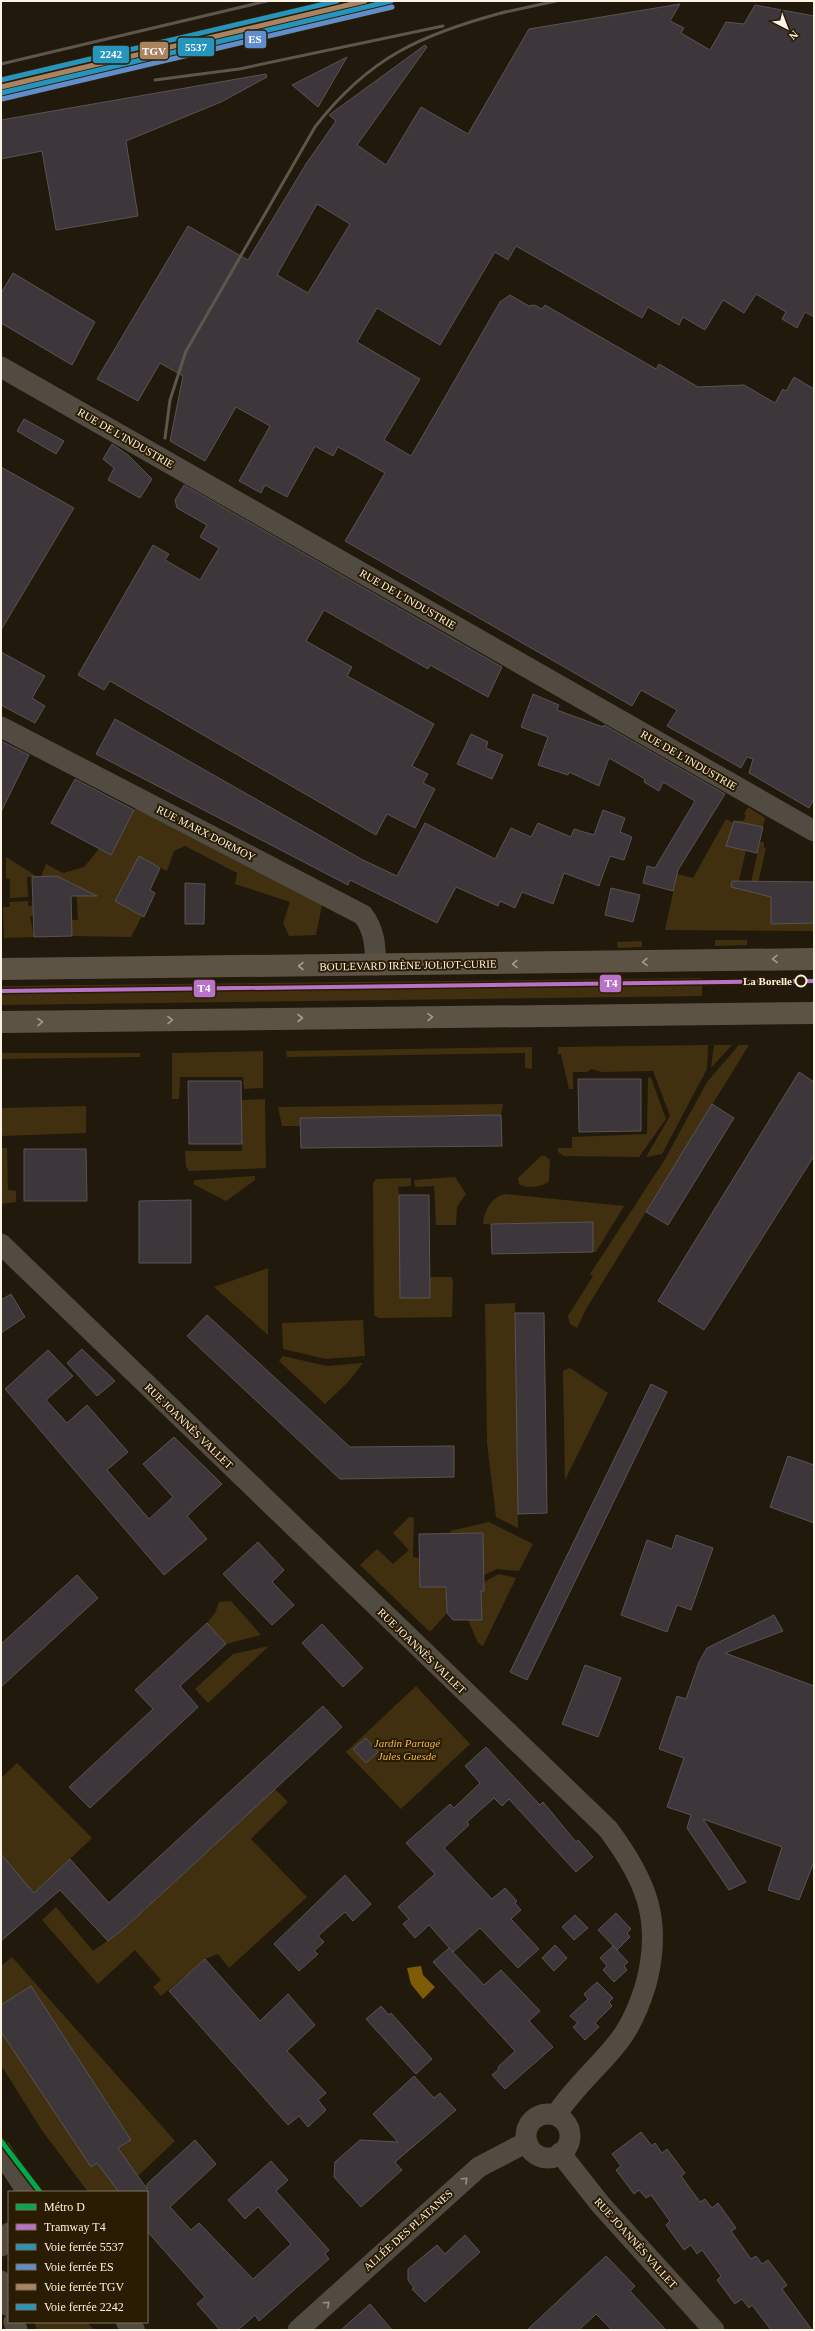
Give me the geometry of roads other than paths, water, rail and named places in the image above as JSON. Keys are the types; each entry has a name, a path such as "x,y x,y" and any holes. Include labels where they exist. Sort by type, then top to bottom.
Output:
{"main road":[{"name":"BOULEVARD IRÈNE JOLIOT-CURIE","path":"1,970 814,959"},
{"path":"1,1022 814,1013"}],"street":[{"name":"RUE DE L'INDUSTRIE","path":"1,367 814,831"},
{"name":"RUE MARX DORMOY","path":"1,727 363,915 371,925 375,939 376,965"},
{"name":"RUE JOANNÈS VALLET","path":"1,1244 608,1829 627,1854 639,1875 651,1914 654,1942 651,1965 632,2022 619,2041 570,2093 556,2115"},
{"path":"543,2114 556,2115 567,2123 570,2134 566,2148 560,2154 547,2158 538,2155 529,2148 526,2128 534,2118 543,2114"},
{"name":"ALLÉE DES PLATANES","path":"298,2330 479,2168 527,2142"},
{"path":"1,2152 27,2191"},
{"name":"RUE JOANNÈS VALLET","path":"560,2154 600,2205 714,2330"},
{"path":"1,2246 8,2236"},
{"path":"1,2281 8,2303"}],"railway":[{"path":"1,64 267,1"},
{"path":"501,13 556,1"},
{"path":"165,438 170,400 186,351 315,127 335,103 356,83 377,66 399,52 448,29 505,12"},
{"path":"155,80 239,69 443,26"}],"metro line":[{"name":"D","path":"1,2141 39,2191"}],"tram line":[{"name":"T4","path":"1,991 814,981"}],"rail line":[{"name":"2242","path":"1,80 337,1"},
{"name":"TGV","path":"1,87 365,1"},
{"name":"5537","path":"1,93 391,1"},
{"name":"ES","path":"2,99 392,7"}],"place":[{"name":"La Borelle","path":"801,981"}],"park label":[{"name":"Jardin Partagé Jules Guesde","path":"407,1749"}]}
